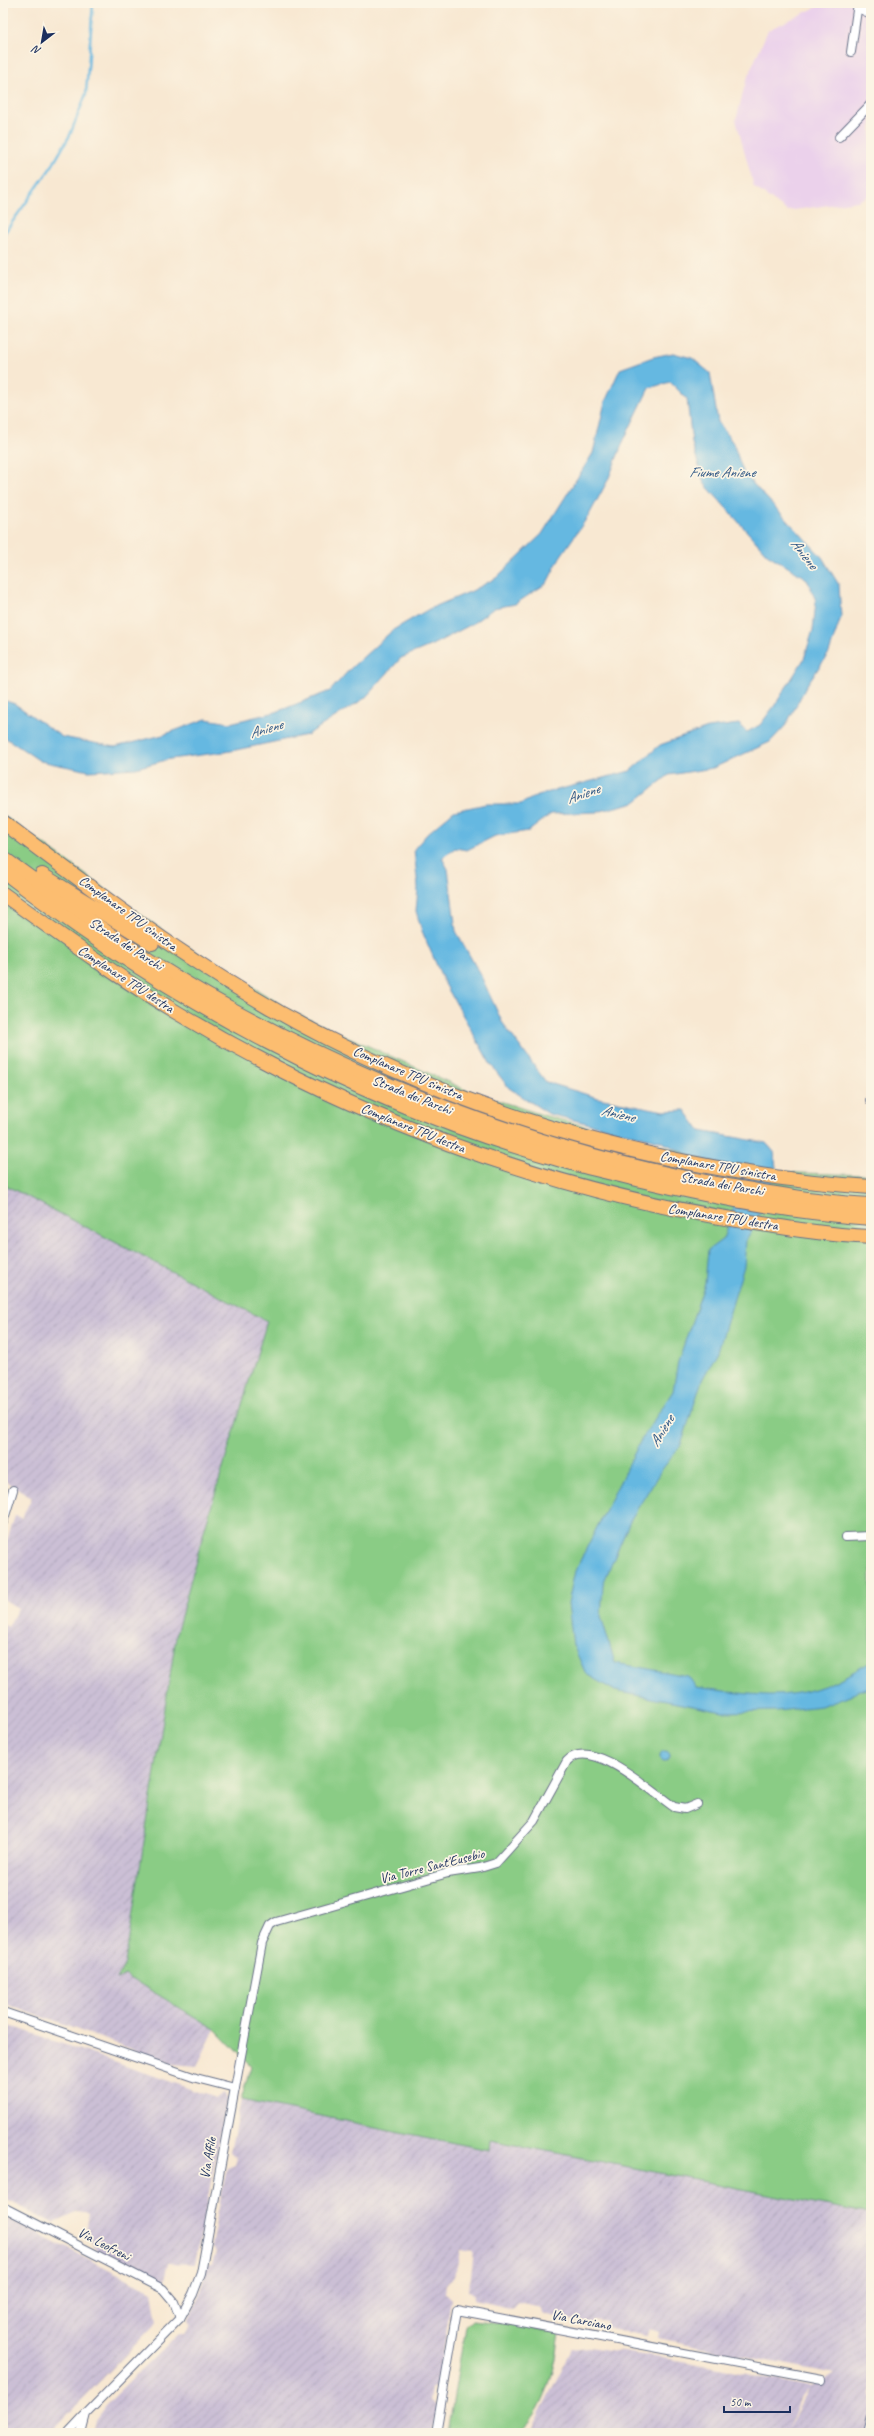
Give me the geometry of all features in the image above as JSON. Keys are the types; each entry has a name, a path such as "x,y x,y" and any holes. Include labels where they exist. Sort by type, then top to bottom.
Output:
{"highway":[{"name":"Complanare TPU sinistra","path":"3,822 137,922 252,997 362,1054 502,1110 629,1149 702,1165 797,1180 871,1187"},
{"path":"3,847 46,878 92,907 212,978 252,997"},
{"name":"Strada dei Parchi","path":"3,858 132,949 232,1010 335,1063 558,1159 698,1194 794,1203 871,1206"},
{"name":"Strada dei Parchi","path":"3,872 148,972 264,1040 398,1102 495,1133"},
{"name":"Complanare TPU destra","path":"3,894 139,989 223,1039 358,1106 494,1159 581,1187 644,1203 790,1228 871,1236"},
{"name":"Strada dei Parchi","path":"794,1203 871,1218"}],"street":[{"path":"851,52 858,5 871,14"},
{"path":"839,137 871,104"},
{"path":"3,1522 13,1490"},
{"path":"846,1537 871,1536"},
{"name":"Via Torre Sant'Eusebio","path":"235,2088 262,1943 270,1926 276,1922 448,1873 480,1868 496,1863 534,1821 567,1761 575,1754 590,1753 608,1760 674,1807 685,1809 697,1804"},
{"path":"3,2012 196,2078 235,2088"},
{"name":"Via Affile","path":"81,2433 86,2414 180,2318 193,2294 201,2273 235,2088"},
{"name":"Via Leofreni","path":"3,2207 163,2289 174,2302 180,2318"},
{"name":"Via Carciano","path":"436,2433 457,2310 822,2379"},
{"path":"68,2433 86,2414"},
{"path":"867,2433 870,2421"}],"shaded area":[{"path":"825,3 871,3 871,194 858,201 787,211 754,187 736,120 746,81 768,30"},
{"path":"3,1180 267,1321 204,1531 177,1631 125,1963 117,1979 125,1975 215,2029 197,2066 173,2064 3,2003 3,1624 8,1627 18,1608 3,1599 3,1553 15,1516 22,1518 32,1497 3,1480"},
{"path":"3,2023 216,2098 224,2093 227,2099 195,2264 168,2263 163,2284 96,2250 86,2232 89,2214 79,2212 53,2223 3,2198"},
{"path":"241,2100 488,2150 490,2140 871,2214 871,2433 786,2433 528,2433 531,2430 572,2349 589,2347 688,2362 810,2387 835,2374 658,2339 659,2331 650,2328 647,2336 605,2328 606,2322 594,2320 592,2324 542,2314 541,2308 519,2303 514,2309 475,2300 476,2294 468,2292 473,2252 460,2250 455,2277 446,2284 445,2293 451,2299 438,2387 431,2388 429,2401 438,2408 433,2433 92,2433 95,2420 106,2405 178,2334 185,2334 191,2324 189,2319 199,2296 207,2265 212,2265 216,2252 211,2246 227,2168 235,2165 237,2157 230,2152","holes":["808,2390 786,2433 801,2398"]},
{"path":"3,2216 152,2291 157,2322 50,2433 3,2433"}],"green space":[{"path":"3,815 169,935 293,1012 468,1091 546,1116 728,1164 797,1173 871,1175 871,2214 490,2140 489,2150 241,2100 251,2066 215,2029 125,1975 117,1979 125,1963 177,1631 204,1531 267,1321 3,1184"},
{"path":"472,2320 511,2324 560,2334 548,2388 536,2413 528,2424 518,2433 448,2433 465,2327"}],"water":[{"name":"Fiume Aniene","path":"673,353 692,358 710,373 718,422 733,443 744,474 822,557 839,585 841,617 829,653 808,683 786,725 770,742 713,768 669,775 635,802 597,812 551,814 529,831 495,836 467,850 455,848 442,858 448,869 456,931 481,976 502,1022 546,1082 598,1098 664,1111 685,1110 700,1131 766,1143 774,1152 776,1168 756,1223 746,1240 744,1266 718,1351 702,1380 681,1445 660,1472 631,1519 603,1584 601,1616 615,1663 688,1676 696,1687 744,1694 792,1694 824,1686 871,1662 871,1687 821,1706 777,1711 723,1712 615,1691 586,1674 573,1645 568,1603 575,1571 641,1440 673,1391 678,1362 705,1283 708,1250 723,1239 746,1172 689,1155 660,1141 549,1114 509,1088 491,1065 444,982 422,931 416,911 418,888 414,849 428,833 454,811 486,804 521,804 538,795 630,771 660,745 708,728 739,724 747,732 760,725 775,705 804,659 813,630 816,601 807,579 767,554 704,483 692,443 687,399 670,382 649,388 623,442 608,480 589,515 560,557 547,583 515,604 494,608 472,624 432,645 401,658 365,698 307,735 231,751 170,759 136,768 89,771 40,761 3,736 3,700 15,704 62,737 115,747 163,735 206,719 230,723 276,712 330,691 351,668 393,630 429,609 472,591 496,578 542,534 593,453 605,402 620,369 653,357"},
{"path":"665,1751 670,1756 665,1761 660,1756"}],"waterway":[{"path":"3,235 52,166 70,135 86,94 93,3"}],"water label":[{"name":"Aniene","path":"804,554"},
{"name":"Aniene","path":"266,729"},
{"name":"Aniene","path":"583,794"},
{"name":"Aniene","path":"618,1114"},
{"name":"Aniene","path":"662,1431"}]}
